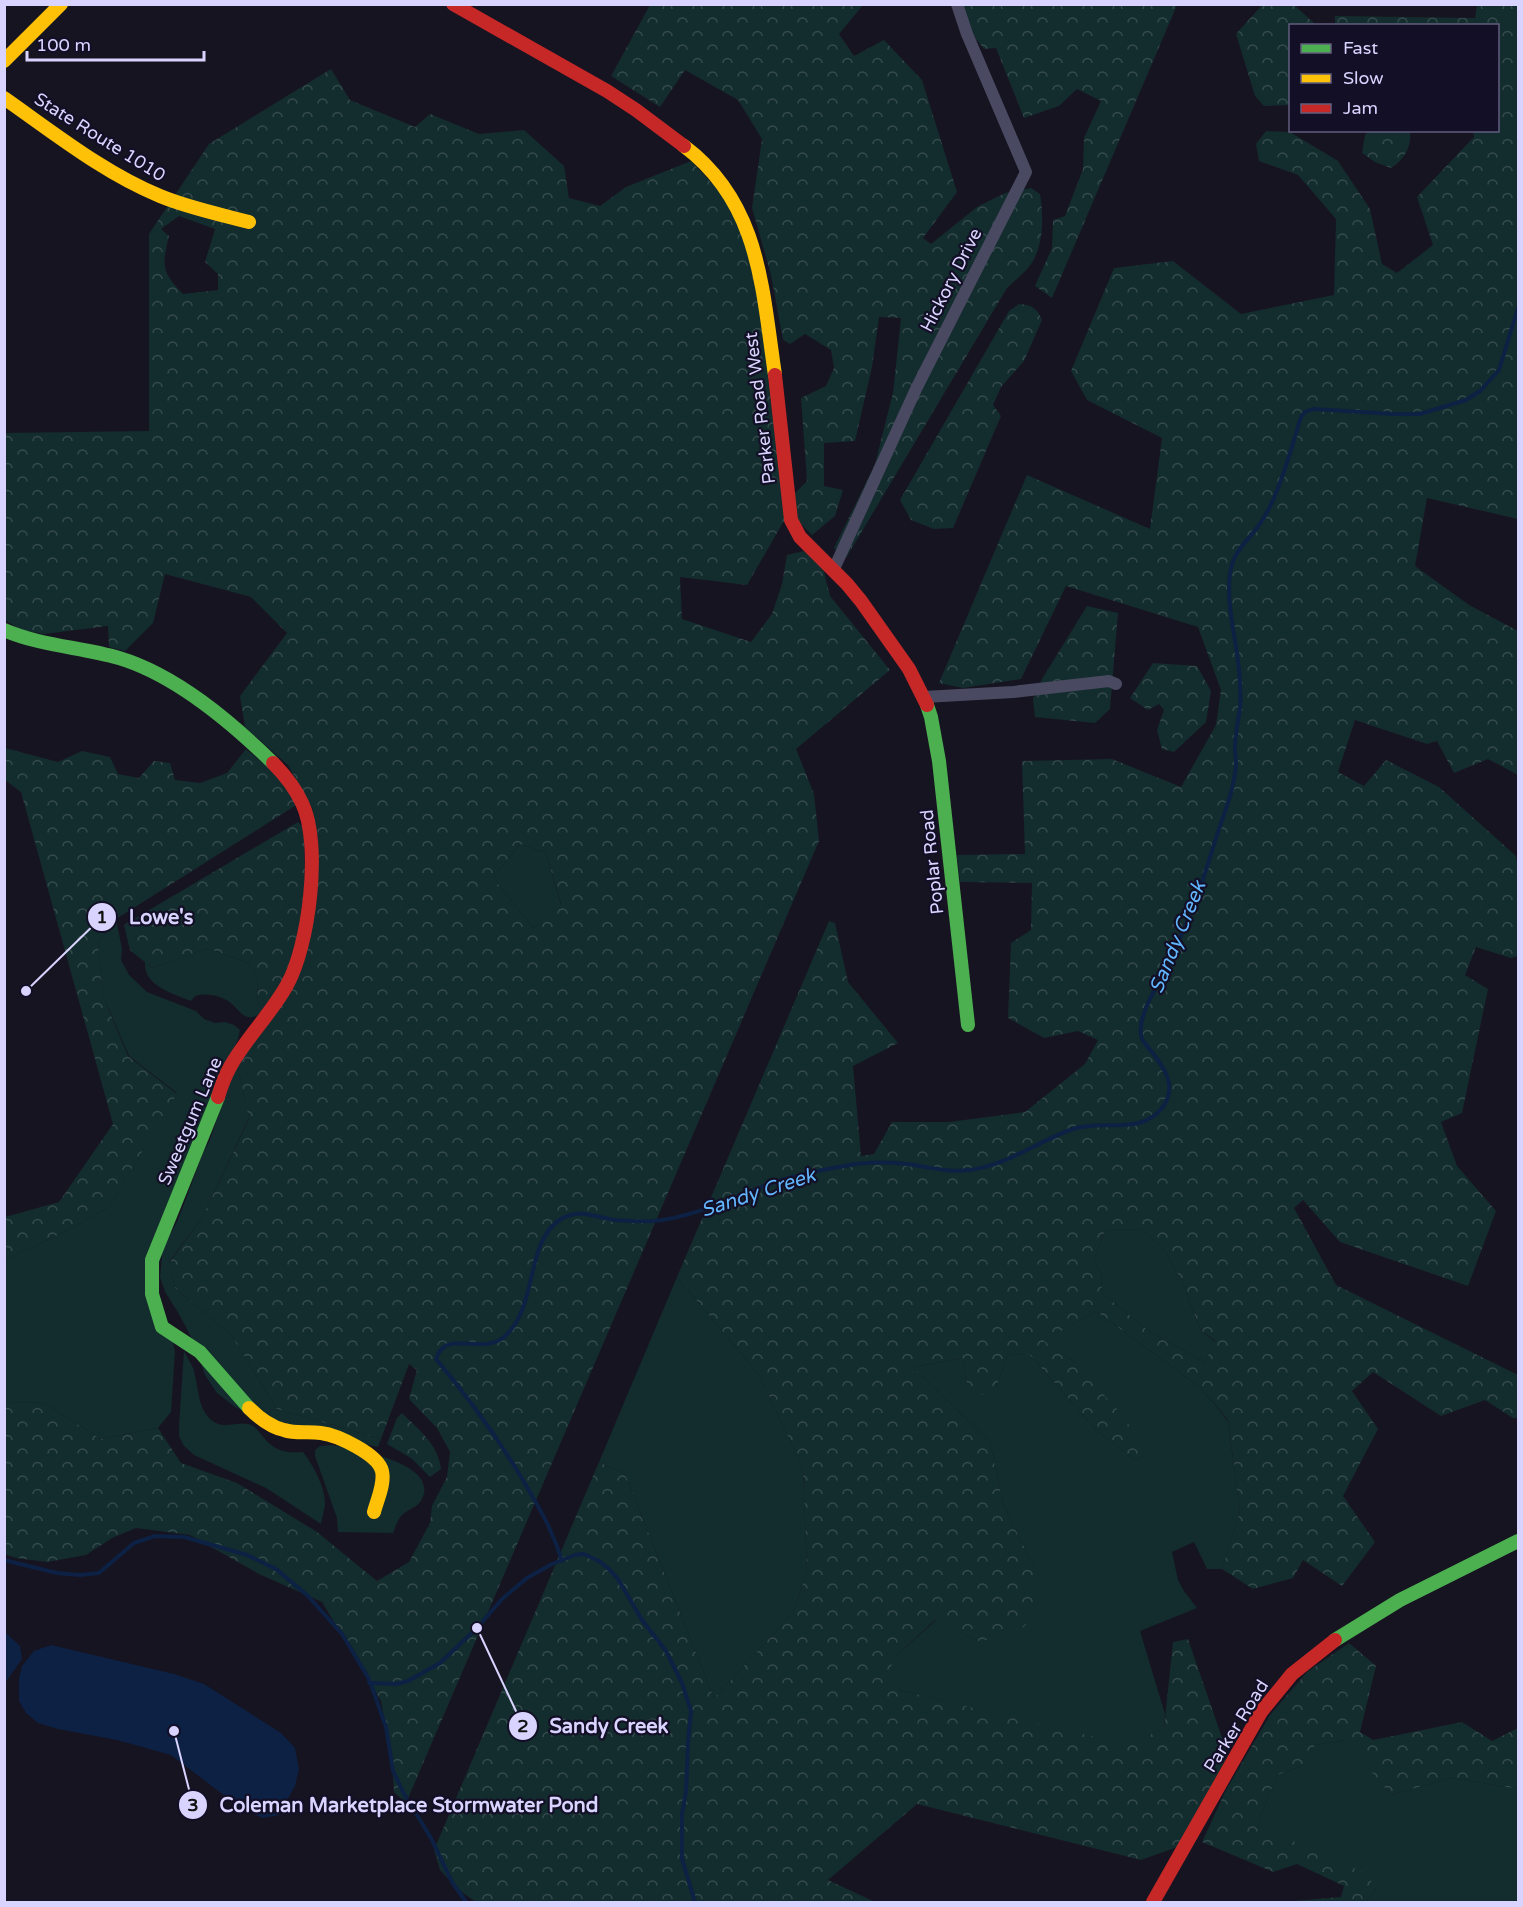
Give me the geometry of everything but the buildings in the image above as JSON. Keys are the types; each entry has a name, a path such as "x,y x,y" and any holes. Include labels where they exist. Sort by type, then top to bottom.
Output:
{"street":[{"path":"4,61 61,4"},
{"name":"Parker Road West","path":"453,4 607,91 636,110 700,158 718,177 733,199 745,222 760,272 780,405 790,515 800,537 861,601 909,669 924,697"},
{"name":"Hickory Drive","path":"833,571 916,389 1026,172 967,34 957,4"},
{"name":"State Route 1010","path":"4,98 91,157 139,186 169,199 249,222"},
{"name":"Sweetgum Lane","path":"4,630 27,639 118,658 159,675 216,714 252,743 296,789 303,803 309,829 311,874 308,918 300,958 286,989 238,1053 230,1068 152,1260 150,1271 154,1299 162,1327 199,1351 254,1415 283,1431 311,1432 335,1437 367,1454 380,1464 382,1478 374,1512"},
{"path":"924,697 1012,692 1109,681 1116,684"},
{"name":"Poplar Road","path":"924,697 931,717 939,761 968,1025"},
{"name":"Parker Road","path":"1153,1902 1261,1714 1291,1676 1332,1642 1361,1624 1518,1541"}],"green space":[{"path":"1263,4 1294,5 1314,23 1289,24 1289,105 1264,106 1255,96 1236,34"},
{"path":"650,5 863,5 839,34 854,56 884,40 922,80 957,192 923,238 931,244 977,207 1005,193 1031,188 1040,194 1042,233 1033,260 1026,271 1007,288 846,558 834,548 875,464 893,393 901,318 879,317 872,367 855,441 824,443 824,486 843,490 835,516 812,535 796,519 794,494 807,481 801,398 826,386 834,368 831,350 805,334 790,344 783,340 771,275 752,208 762,139 738,100 685,70 660,107 611,76"},
{"path":"962,5 1177,5 1052,298 1035,286 1052,248 1053,220 1065,216 1083,169 1084,138 1101,101 1077,89 1059,106 1024,118 996,48 984,49 973,35"},
{"path":"1477,5 1518,5 1518,519 1427,498 1415,566 1469,605 1518,631 1518,775 1488,759 1454,773 1437,741 1427,744 1355,720 1338,772 1364,786 1386,760 1439,787 1516,856 1518,956 1511,958 1476,947 1465,975 1488,989 1462,1113 1441,1122 1457,1166 1496,1211 1468,1286 1340,1242 1303,1200 1294,1208 1336,1285 1518,1375 1518,1418 1513,1418 1485,1400 1441,1416 1373,1372 1352,1391 1378,1429 1343,1496 1375,1542 1342,1586 1303,1560 1293,1578 1253,1589 1222,1569 1240,1512 1228,1420 1201,1388 1096,1311 1044,1341 1072,1360 1126,1419 1143,1457 1135,1460 1097,1431 1029,1354 1008,1355 996,1387 982,1395 967,1385 963,1358 913,1367 990,1442 1003,1504 1036,1571 1037,1614 1013,1637 978,1641 935,1620 897,1655 887,1674 899,1690 1129,1745 1164,1728 1173,1642 1188,1639 1228,1755 1180,1846 1141,1860 917,1804 828,1880 875,1902 476,1902 460,1891 440,1870 434,1850 599,1462 625,1474 714,1698 793,1613 807,1571 803,1468 759,1375 677,1277 829,921 835,923 848,982 898,1043 853,1066 861,1156 874,1154 892,1122 949,1122 1025,1112 1085,1064 1098,1040 1078,1031 1044,1038 1008,1018 1011,943 1031,930 1032,883 960,882 957,855 1025,854 1022,761 1112,759 1181,787 1216,725 1221,690 1198,627 1066,586 1021,679 963,688 939,683 1027,475 1150,529 1162,438 1087,400 1071,371 1114,268 1173,261 1241,314 1334,295 1336,219 1298,175 1259,161 1256,144 1266,131 1290,132 1338,161 1370,209 1382,264 1397,273 1433,245 1417,197 1474,137 1473,132 1499,132 1499,24 1335,24 1335,16 1475,18","holes":["1142,1229 1164,1250 1182,1281 1200,1329 1215,1341 1205,1362 1150,1332 1102,1293 1101,1274 1094,1259 1105,1230"]},
{"path":"331,69 350,100 415,127 430,114 479,134 524,130 564,166 569,198 600,206 626,187 691,161 725,197 741,229 756,283 777,417 785,519 747,585 680,577 682,619 751,642 772,614 782,584 787,555 804,551 823,568 830,596 890,670 796,749 814,794 819,841 406,1803 394,1792 392,1761 381,1701 322,1602 259,1574 190,1535 136,1528 112,1538 86,1555 47,1562 16,1558 5,1554 5,1402 44,1403 101,1439 158,1428 181,1463 237,1483 317,1532 377,1581 409,1562 430,1523 432,1506 447,1477 450,1452 437,1428 409,1399 417,1370 409,1364 381,1439 277,1409 231,1335 175,1288 169,1263 202,1218 249,1119 237,1063 292,985 313,810 288,765 245,727 240,696 287,633 251,597 165,574 153,623 125,651 109,647 108,626 44,634 21,630 5,620 5,433 149,431 149,234 209,144","holes":["179,216 215,229 205,262 218,274 218,290 183,294 167,273 165,254 169,236 161,229","520,844 546,853 561,904 533,928 493,878"]},
{"path":"1367,132 1410,132 1410,142 1403,157 1391,168 1375,162 1362,153"},
{"path":"1019,304 1034,308 1042,320 1024,361 1001,387 993,405 1001,416 953,528 934,529 911,520 900,500 1009,311"},
{"path":"1087,606 1118,613 1110,709 1095,723 1035,717 1033,699 1042,679"},
{"path":"1153,663 1197,666 1211,691 1206,722 1174,752 1162,749 1157,730 1164,710 1159,704 1148,710 1130,698"},
{"path":"5,748 58,762 82,751 110,757 118,774 139,778 154,761 170,763 175,780 200,783 227,773 246,749 278,776 298,804 116,919 98,943 103,996 128,1056 177,1094 108,1208 6,1259 5,1262 5,1217 59,1202 113,1124 21,792 5,780"},
{"path":"298,822 304,828 305,887 295,963 267,1006 257,1003 258,978 249,963 207,948 152,968 130,950 124,925"},
{"path":"520,844 546,853 561,905 533,928 493,878"},
{"path":"116,919 122,949 121,960 129,975 147,992 196,1011 204,1019 215,1023 225,1022 240,1030 203,1119 149,1296 169,1323 175,1352 171,1412 158,1428 101,1439 44,1403 5,1402 4,1262 108,1208 177,1093 129,1056 103,996 98,943"},
{"path":"207,948 249,963 258,978 257,1003 267,1006 259,1014 247,1017 228,1001 212,995 195,996 191,1001 161,988 149,977 146,970 145,962 152,968"},
{"path":"237,1063 249,1118 202,1218 169,1262 175,1288 231,1335 277,1409 381,1439 378,1447 328,1437 265,1420 235,1407 217,1393 205,1375 191,1337 165,1292 160,1277 163,1247 178,1220"},
{"path":"1142,1229 1164,1250 1182,1281 1200,1329 1215,1342 1205,1362 1150,1332 1102,1293 1101,1274 1094,1259 1105,1230"},
{"path":"677,1277 759,1375 803,1468 807,1571 793,1613 714,1698 625,1474 599,1462"},
{"path":"1096,1311 1201,1388 1228,1421 1240,1512 1222,1569 1207,1569 1194,1542 1172,1552 1178,1580 1197,1608 1140,1631 1165,1714 1164,1728 1129,1746 899,1690 886,1674 897,1655 936,1620 978,1641 1036,1571 1003,1504 990,1442 913,1367 963,1358 967,1385 996,1387 1008,1355 1029,1354 1097,1431 1135,1460 1143,1457 1072,1360 1043,1341"},
{"path":"184,1351 193,1368 202,1406 210,1419 221,1425 249,1424 278,1449 287,1452 303,1452 315,1470 325,1498 321,1524 266,1488 194,1455 184,1446 179,1436 179,1425"},
{"path":"402,1413 427,1438 436,1452 441,1469 430,1477 411,1458 387,1444 397,1418"},
{"path":"332,1445 391,1460 407,1467 418,1476 424,1486 422,1499 401,1516 393,1533 338,1532 337,1518 315,1456 315,1450 320,1446"},
{"path":"1349,1643 1376,1666 1360,1732 1373,1740 1462,1722 1492,1741 1518,1728 1518,1789 1451,1778 1391,1795 1345,1740 1315,1745 1302,1766 1277,1775 1257,1825 1367,1874 1376,1889 1365,1902 1293,1902 1341,1897 1344,1886 1297,1864 1273,1872 1202,1842 1226,1790 1270,1715 1307,1672"},
{"path":"1346,1740 1391,1795 1451,1778 1518,1789 1518,1902 1365,1902 1376,1889 1257,1825 1277,1775 1302,1766 1314,1745"}],"water":[{"path":"5,1632 20,1646 22,1659 5,1683"},
{"path":"51,1645 174,1674 204,1684 281,1733 295,1748 299,1769 295,1786 279,1815 263,1818 242,1809 171,1755 117,1740 38,1723 26,1713 19,1701 19,1678 22,1666 34,1651"}],"waterway":[{"name":"Sandy Creek","path":"562,1561 545,1519 521,1476 475,1408 436,1359 441,1350 455,1343 485,1344 504,1337 515,1324 522,1309 541,1243 549,1229 568,1216 581,1214 634,1221 670,1219 700,1211 783,1179 859,1164 900,1163 946,1170 970,1170 1010,1158 1073,1129 1085,1126 1132,1124 1153,1117 1167,1100 1168,1078 1142,1039 1141,1023 1194,905 1234,781 1240,698 1239,669 1229,586 1235,557 1264,518 1271,504 1285,470 1301,417 1305,412 1313,409 1420,414 1466,400 1480,391 1499,370 1518,308"},
{"name":"Sandy Creek","path":"4,1560 57,1573 80,1575 99,1573 134,1543 155,1536 184,1537 247,1555 276,1569 308,1596 342,1634 369,1679 386,1727 393,1771 431,1838 452,1882 466,1902"},
{"path":"369,1683 396,1684 408,1681 440,1663 477,1628 502,1599 527,1578 552,1564 584,1554 599,1561 618,1579 642,1620 666,1651 682,1683 691,1711 686,1792 682,1814 682,1859 695,1902"}],"traffic: fast":[{"path":"4,630 32,640 119,658 161,676 221,716 273,763"},
{"path":"927,705 939,761 968,1025"},
{"path":"218,1097 152,1260 152,1294 162,1327 200,1352 249,1408"},
{"path":"1335,1640 1400,1600 1518,1541"}],"traffic: slow":[{"path":"4,61 61,4"},
{"path":"4,98 80,151 139,187 182,204 249,222"},
{"path":"684,146 709,169 728,194 743,221 761,279 775,375"},
{"path":"249,1408 274,1427 293,1432 316,1432 328,1435 356,1446 373,1458 379,1465 383,1476 374,1512"}],"traffic: jam":[{"path":"453,4 607,91 684,146"},
{"path":"775,375 791,520 800,537 861,601 909,669 927,705"},
{"path":"218,1097 226,1074 236,1056 287,985 295,968 307,921 312,868 308,821 296,792 273,763"},
{"path":"1153,1902 1261,1712 1292,1674 1335,1640"}],"place":[{"name":"Lowe's","path":"26,991"},
{"name":"Sandy Creek","path":"477,1628"},
{"name":"Coleman Marketplace Stormwater Pond","path":"174,1731"}]}
